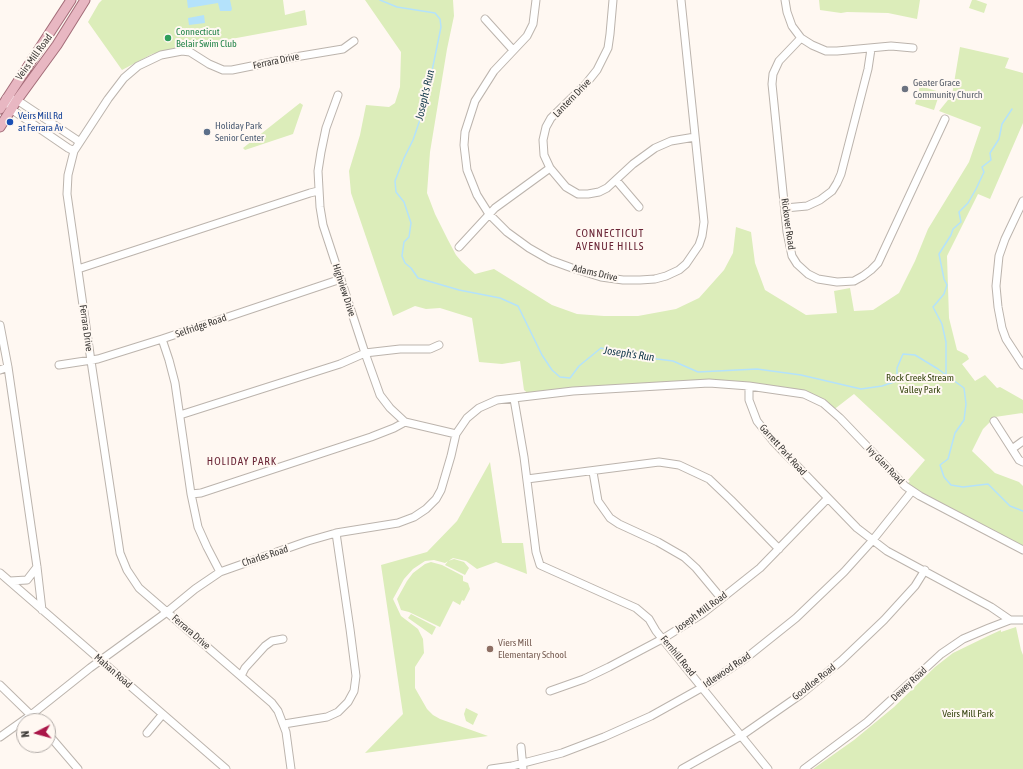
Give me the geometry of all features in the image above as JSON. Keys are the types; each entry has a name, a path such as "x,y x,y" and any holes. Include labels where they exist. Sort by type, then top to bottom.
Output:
{"main road":[{"name":"Veirs Mill Road","path":"0,108 71,0"},
{"name":"Veirs Mill Road","path":"0,127 17,100 57,45 85,0"},
{"path":"57,45 93,0"}],"street":[{"name":"Adams Drive","path":"536,0 533,24 527,36 494,71 475,100 465,132 464,145 467,170 477,195 489,214 507,232 529,248 550,260 572,268 600,277 623,280 655,279 666,276 678,270 686,264 699,245 702,236 704,222 681,0"},
{"name":"Lantern Drive","path":"613,0 610,34 604,59 585,85 551,118 546,127 543,140 544,155 550,168 566,187 578,194 599,192 655,148 671,141 694,137"},
{"path":"785,0 792,26 802,38 812,45 826,51 837,52 891,46 913,48"},
{"path":"485,19 513,50"},
{"name":"Rickover Road","path":"802,38 779,61 773,74 772,84 787,232 792,256 797,264 808,274 818,280 837,282 854,281 871,270 883,255 945,119"},
{"name":"Ferrara Drive","path":"291,769 284,724 278,711 272,703 139,588 127,570 120,552 78,269 68,194 68,175 74,151 108,99 124,78 138,66 161,55 182,51 190,52 214,67 223,70 232,70 343,49 354,41"},
{"path":"785,208 807,206 820,200 832,191 837,183 841,174 868,69 871,49"},
{"name":"Highview Drive","path":"338,96 326,128 318,171 318,191 323,225 365,353 380,395 390,408 405,422 456,434"},
{"path":"6,98 17,100 80,142"},
{"path":"6,98 11,109 74,151"},
{"path":"459,247 494,208 550,168"},
{"path":"616,180 639,207"},
{"path":"78,269 318,191"},
{"path":"1023,201 999,256 996,286 1002,328 1006,339 1023,365"},
{"name":"Selfridge Road","path":"59,365 91,361 162,339 340,279"},
{"path":"0,325 8,367 42,610"},
{"path":"162,339 169,360 180,415 191,494 198,527 220,572"},
{"path":"180,415 340,364 365,353 400,349 430,349 440,345"},
{"path":"0,370 8,367"},
{"path":"749,386 709,383 660,385 573,390 514,399 527,479 593,472 659,462 679,465 709,479 779,549"},
{"name":"Ivy Glen Road","path":"749,386 804,394 824,403 905,486 920,496 1023,550"},
{"name":"Garrett Park Road","path":"749,386 749,400 757,421 773,441 857,528 887,551 925,570 991,607 1010,620"},
{"name":"Charles Road","path":"34,713 90,668 102,661 195,589 220,572 308,541 336,533 398,523 414,517 426,509 436,499 441,490 452,456 456,434 467,418 479,408 497,400 514,399"},
{"path":"994,420 1019,460 1023,462"},
{"path":"191,494 201,493 371,437 405,422"},
{"path":"1012,449 1023,441"},
{"path":"593,472 598,501 610,518 619,524 658,542 684,558 696,568 721,598"},
{"name":"Fernhill Road","path":"527,479 536,552 540,565 636,608 649,619 656,631 664,638 768,769"},
{"name":"Idlewood Road","path":"491,769 523,766 604,737 651,716 703,687 746,658 796,618 844,572 912,491"},
{"name":"Joseph Mill Road","path":"550,691 584,679 664,638 702,614 760,568 828,498"},
{"path":"284,724 327,717 338,712 348,702 354,691 356,676 336,533"},
{"path":"10,581 27,580 37,567"},
{"name":"Goodloe Road","path":"682,769 742,736 800,695 841,661 884,620 915,586 925,570"},
{"name":"Mahan Road","path":"0,573 226,769"},
{"name":"Dewey Road","path":"804,769 867,722 941,654 963,639 1010,620 1023,620"},
{"path":"241,676 245,668 265,646 272,641 283,639"},
{"path":"0,685 29,713"},
{"path":"147,733 162,715"},
{"name":"Charles Road","path":"0,737 16,726"},
{"path":"56,743 78,769"},
{"path":"521,748 523,766"}],"green space":[{"name":"Connecticut Belair Swim Club","path":"102,0 283,0 285,15 305,10 307,25 204,44 183,46 152,54 122,70 88,22"},
{"name":"Rock Creek Stream Valley Park","path":"365,0 453,0 454,16 430,152 427,193 435,214 456,255 475,274 494,269 552,305 577,314 638,316 676,309 699,298 724,270 733,253 736,227 751,232 755,263 765,290 806,315 837,313 834,291 850,288 854,311 873,310 899,293 915,261 928,229 969,162 981,127 939,111 952,95 960,47 1009,58 1005,68 1023,73 1023,123 990,199 978,194 947,256 949,318 957,350 967,355 969,359 962,364 975,381 985,375 997,388 1000,387 1023,400 1023,414 995,417 983,429 972,451 995,473 1019,482 1023,486 1023,550 905,486 910,481 908,480 925,460 854,394 832,411 804,394 709,383 531,396 524,390 520,361 502,364 479,362 472,318 440,308 426,309 415,306 393,316 351,193 349,171 360,135 366,105 389,107 395,103 400,87 401,52"},
{"path":"819,0 920,0 917,19 888,13 841,13 820,10"},
{"path":"972,0 987,4 984,13 969,8"},
{"path":"920,86 940,92 934,110 915,104"},
{"path":"300,103 303,105 293,134 245,150 243,148"},
{"path":"490,462 502,543 523,543 527,574 496,562 477,569 466,561 453,558 445,563 434,560 425,561 413,569 404,579 393,599 401,616 418,629 423,639 424,653 415,667 415,688 427,709 440,719 488,736 365,753 403,714 381,565 427,552 457,521"},
{"path":"454,559 464,562 469,568 465,575 445,565 448,561"},
{"path":"431,562 442,565 463,576 463,581 468,583 470,589 464,601 462,600 460,605 453,601 440,627 409,612 401,610 397,599 413,573 425,564"},
{"path":"411,614 436,627 432,635 408,618"},
{"name":"Veirs Mill Park","path":"1016,627 1023,655 1023,769 813,769 854,740 894,707 935,667 953,653 1001,630 1001,632"},
{"path":"466,708 478,714 473,725 466,721 464,714"}],"water":[{"path":"187,0 230,0 232,9 231,11 220,11 218,3 188,8"},
{"path":"204,15 205,23 189,25 188,18"}],"waterway":[{"name":"Joseph's Run","path":"380,0 397,7 435,13 440,19 441,27 425,105 413,140 395,181 396,192 404,202 411,223 409,237 404,242 402,256 405,263 411,268 418,278 459,290 500,298 518,306 542,355 552,370 560,377 570,378 579,366 601,348 617,353 637,353 657,359 673,361 698,372 757,369 801,375 861,389 882,386 897,381 897,368 903,354 915,355 938,369 964,388 966,404 964,420 955,433 948,459 940,465 944,477 951,485 963,487 988,484 1010,506 1023,511"},
{"path":"946,374 946,342 942,324 933,307 944,294 947,285 944,279 939,254 953,229 961,222 959,212 968,203 976,189 984,172 982,167 991,160 990,153 999,139 1002,124 1012,109"}],"place":[{"name":"Connecticut Belair Swim Club","path":"168,38"},
{"name":"Geater Grace Community Church","path":"905,89"},
{"name":"Veirs Mill Rd at Ferrara Av","path":"10,122"},
{"name":"Holiday Park Senior Center","path":"207,132"},
{"name":"Viers Mill Elementary School","path":"490,649"}],"district":[{"name":"CONNECTICUT AVENUE HILLS","path":"610,240"},
{"name":"HOLIDAY PARK","path":"242,462"}]}
